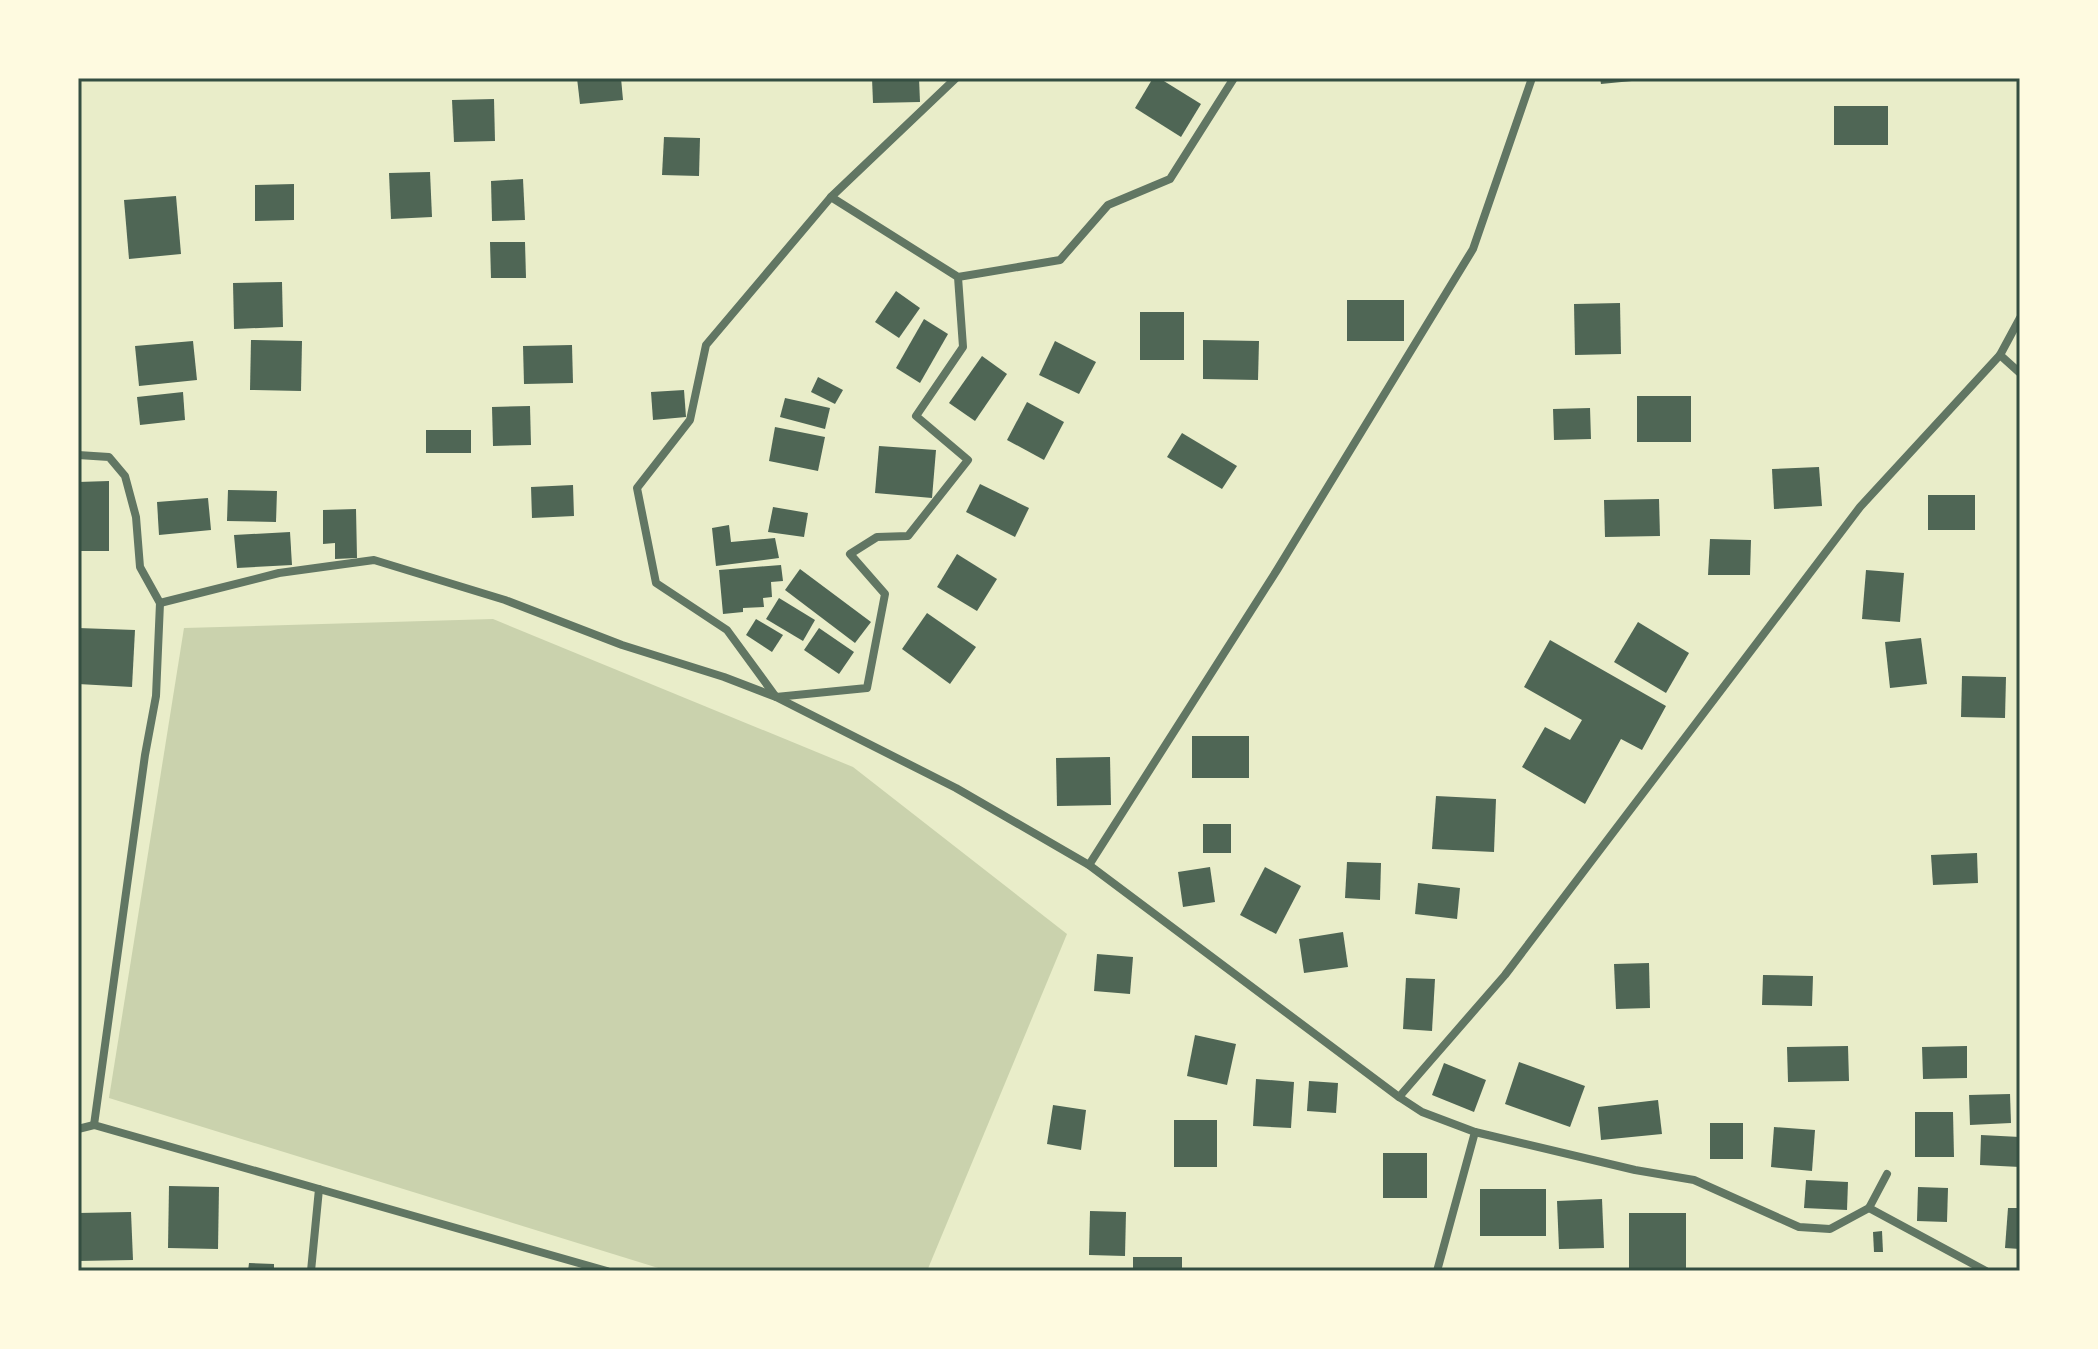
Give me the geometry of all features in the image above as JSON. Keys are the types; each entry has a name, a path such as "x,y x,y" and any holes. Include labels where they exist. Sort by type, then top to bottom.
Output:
{"street":[{"path":"776,697 727,630 656,583 637,488 690,420 706,345 831,197 956,78"},
{"path":"831,197 958,277 1060,260 1108,205 1170,179 1234,78"},
{"path":"1089,865 1277,570 1473,249 1532,78"},
{"path":"776,697 867,688 885,594 850,554 877,537 908,536 968,460 916,416 963,347 958,277"},
{"path":"1399,1097 1505,975 1860,507 2000,355 2020,318"},
{"path":"2000,355 2020,373"},
{"path":"78,455 109,457 125,476 136,517 140,567 160,603 156,696 145,755 94,1125"},
{"path":"160,603 279,573 374,560 505,600 622,645 776,697 956,788 1089,865 1422,1112 1475,1132 1635,1170 1694,1180 1799,1227 1830,1229 1869,1208 1887,1174"},
{"path":"78,1129 94,1125 607,1271"},
{"path":"1437,1271 1475,1132"},
{"path":"311,1271 319,1189"},
{"path":"1869,1208 1986,1271"}],"green space":[{"path":"493,619 853,767 1067,934 927,1271 668,1271 109,1098 184,628"}],"building":[{"path":"577,78 621,78 623,100 580,104"},
{"path":"872,78 919,78 920,102 873,103"},
{"path":"1153,78 1159,78 1201,104 1181,137 1135,108"},
{"path":"1600,78 1642,78 1642,80 1601,84"},
{"path":"494,99 495,141 454,142 452,100"},
{"path":"1834,106 1888,106 1888,145 1834,145"},
{"path":"664,137 700,138 699,176 662,175"},
{"path":"430,172 432,217 391,219 389,173"},
{"path":"523,179 525,220 492,221 491,181"},
{"path":"294,184 294,220 255,221 255,185"},
{"path":"176,196 181,254 129,259 124,200"},
{"path":"490,242 525,242 526,278 491,278"},
{"path":"282,282 283,327 234,329 233,283"},
{"path":"896,291 920,308 899,338 875,322"},
{"path":"1347,300 1404,300 1404,341 1347,341"},
{"path":"1620,303 1621,354 1575,355 1574,304"},
{"path":"1140,312 1184,312 1184,360 1140,360"},
{"path":"924,319 948,334 920,383 896,368"},
{"path":"251,340 302,341 301,391 250,390"},
{"path":"1203,340 1259,341 1258,380 1203,379"},
{"path":"193,341 197,380 139,386 135,346"},
{"path":"1055,341 1096,362 1079,394 1039,375"},
{"path":"572,345 573,383 524,384 523,346"},
{"path":"982,356 1007,374 975,421 949,403"},
{"path":"818,377 843,390 835,404 811,392"},
{"path":"684,390 686,417 653,420 651,392"},
{"path":"183,392 185,420 140,425 137,397"},
{"path":"1637,396 1691,396 1691,442 1637,442"},
{"path":"785,398 830,408 825,429 780,417"},
{"path":"1027,402 1064,422 1044,460 1007,440"},
{"path":"530,406 531,445 493,446 492,407"},
{"path":"1590,408 1591,439 1554,440 1553,409"},
{"path":"775,427 825,437 818,471 769,461"},
{"path":"426,430 471,430 471,453 426,453"},
{"path":"1182,433 1237,466 1222,489 1167,457"},
{"path":"879,446 936,450 932,498 875,493"},
{"path":"1819,467 1822,506 1774,509 1772,469"},
{"path":"109,481 109,551 78,551 78,482"},
{"path":"980,484 1029,508 1015,537 966,512"},
{"path":"573,485 574,516 532,518 531,487"},
{"path":"228,490 277,491 276,522 227,521"},
{"path":"1928,495 1975,495 1975,530 1928,530"},
{"path":"208,498 211,530 159,535 157,502"},
{"path":"1659,499 1660,536 1605,537 1604,500"},
{"path":"773,507 808,513 804,537 768,532"},
{"path":"356,509 357,558 335,559 335,543 323,544 323,510"},
{"path":"729,525 731,542 775,538 779,558 716,566 712,528"},
{"path":"290,532 292,565 237,568 234,535"},
{"path":"1710,539 1751,540 1750,575 1708,575"},
{"path":"957,554 997,579 977,611 937,587"},
{"path":"781,565 783,581 771,582 772,597 763,598 764,607 743,608 743,612 723,614 719,570"},
{"path":"800,569 871,622 855,643 785,590"},
{"path":"1866,570 1904,573 1900,622 1862,619"},
{"path":"779,598 815,620 803,641 766,619"},
{"path":"927,613 976,647 950,684 902,649"},
{"path":"756,619 783,635 772,652 746,635"},
{"path":"1638,622 1689,653 1666,693 1614,662"},
{"path":"78,628 135,630 132,687 78,684"},
{"path":"819,628 854,652 839,674 804,650"},
{"path":"1921,638 1927,684 1890,688 1885,642"},
{"path":"1550,640 1666,706 1642,750 1621,739 1585,804 1522,767 1545,727 1570,740 1582,720 1524,687"},
{"path":"1962,676 2006,677 2005,718 1961,717"},
{"path":"1192,736 1249,736 1249,778 1192,778"},
{"path":"1110,757 1111,805 1057,806 1056,758"},
{"path":"1436,796 1496,799 1494,852 1432,849"},
{"path":"1203,824 1231,824 1231,853 1203,853"},
{"path":"1977,853 1978,883 1933,885 1931,855"},
{"path":"1347,862 1381,863 1380,900 1345,898"},
{"path":"1210,867 1215,902 1183,907 1178,872"},
{"path":"1265,867 1301,886 1276,934 1240,915"},
{"path":"1418,883 1460,888 1457,919 1415,914"},
{"path":"1343,932 1348,967 1304,973 1299,939"},
{"path":"1097,954 1133,957 1130,994 1094,991"},
{"path":"1649,963 1650,1008 1616,1009 1614,964"},
{"path":"1763,975 1813,976 1812,1006 1762,1005"},
{"path":"1406,978 1435,979 1432,1031 1403,1029"},
{"path":"1195,1035 1236,1044 1227,1085 1187,1076"},
{"path":"1848,1046 1849,1081 1788,1082 1787,1047"},
{"path":"1967,1046 1967,1078 1923,1079 1922,1047"},
{"path":"1519,1062 1585,1086 1570,1127 1505,1104"},
{"path":"1444,1063 1486,1080 1474,1112 1432,1095"},
{"path":"1256,1079 1294,1082 1291,1128 1253,1126"},
{"path":"1309,1081 1338,1083 1336,1113 1307,1111"},
{"path":"2010,1094 2011,1123 1970,1125 1969,1095"},
{"path":"1658,1100 1662,1134 1601,1140 1598,1107"},
{"path":"1053,1105 1086,1110 1081,1150 1047,1144"},
{"path":"1915,1112 1953,1112 1954,1157 1915,1157"},
{"path":"1174,1120 1217,1120 1217,1167 1174,1167"},
{"path":"1710,1123 1743,1123 1743,1159 1710,1159"},
{"path":"1774,1127 1815,1130 1812,1171 1771,1167"},
{"path":"1981,1135 2020,1137 2020,1167 1980,1165"},
{"path":"1383,1153 1427,1153 1427,1198 1383,1198"},
{"path":"1806,1180 1848,1182 1847,1210 1804,1208"},
{"path":"169,1186 219,1187 218,1249 168,1248"},
{"path":"1918,1187 1948,1188 1947,1222 1917,1221"},
{"path":"1480,1189 1546,1189 1546,1236 1480,1236"},
{"path":"1602,1199 1604,1248 1559,1249 1557,1201"},
{"path":"2008,1208 2020,1208 2020,1249 2005,1248"},
{"path":"1090,1211 1126,1212 1125,1256 1089,1255"},
{"path":"131,1212 133,1260 78,1261 78,1213"},
{"path":"1629,1213 1686,1213 1686,1271 1629,1271"},
{"path":"1882,1231 1883,1252 1874,1252 1873,1232"},
{"path":"1133,1257 1182,1257 1182,1271 1133,1271"},
{"path":"249,1263 274,1264 274,1271 248,1271"}]}
